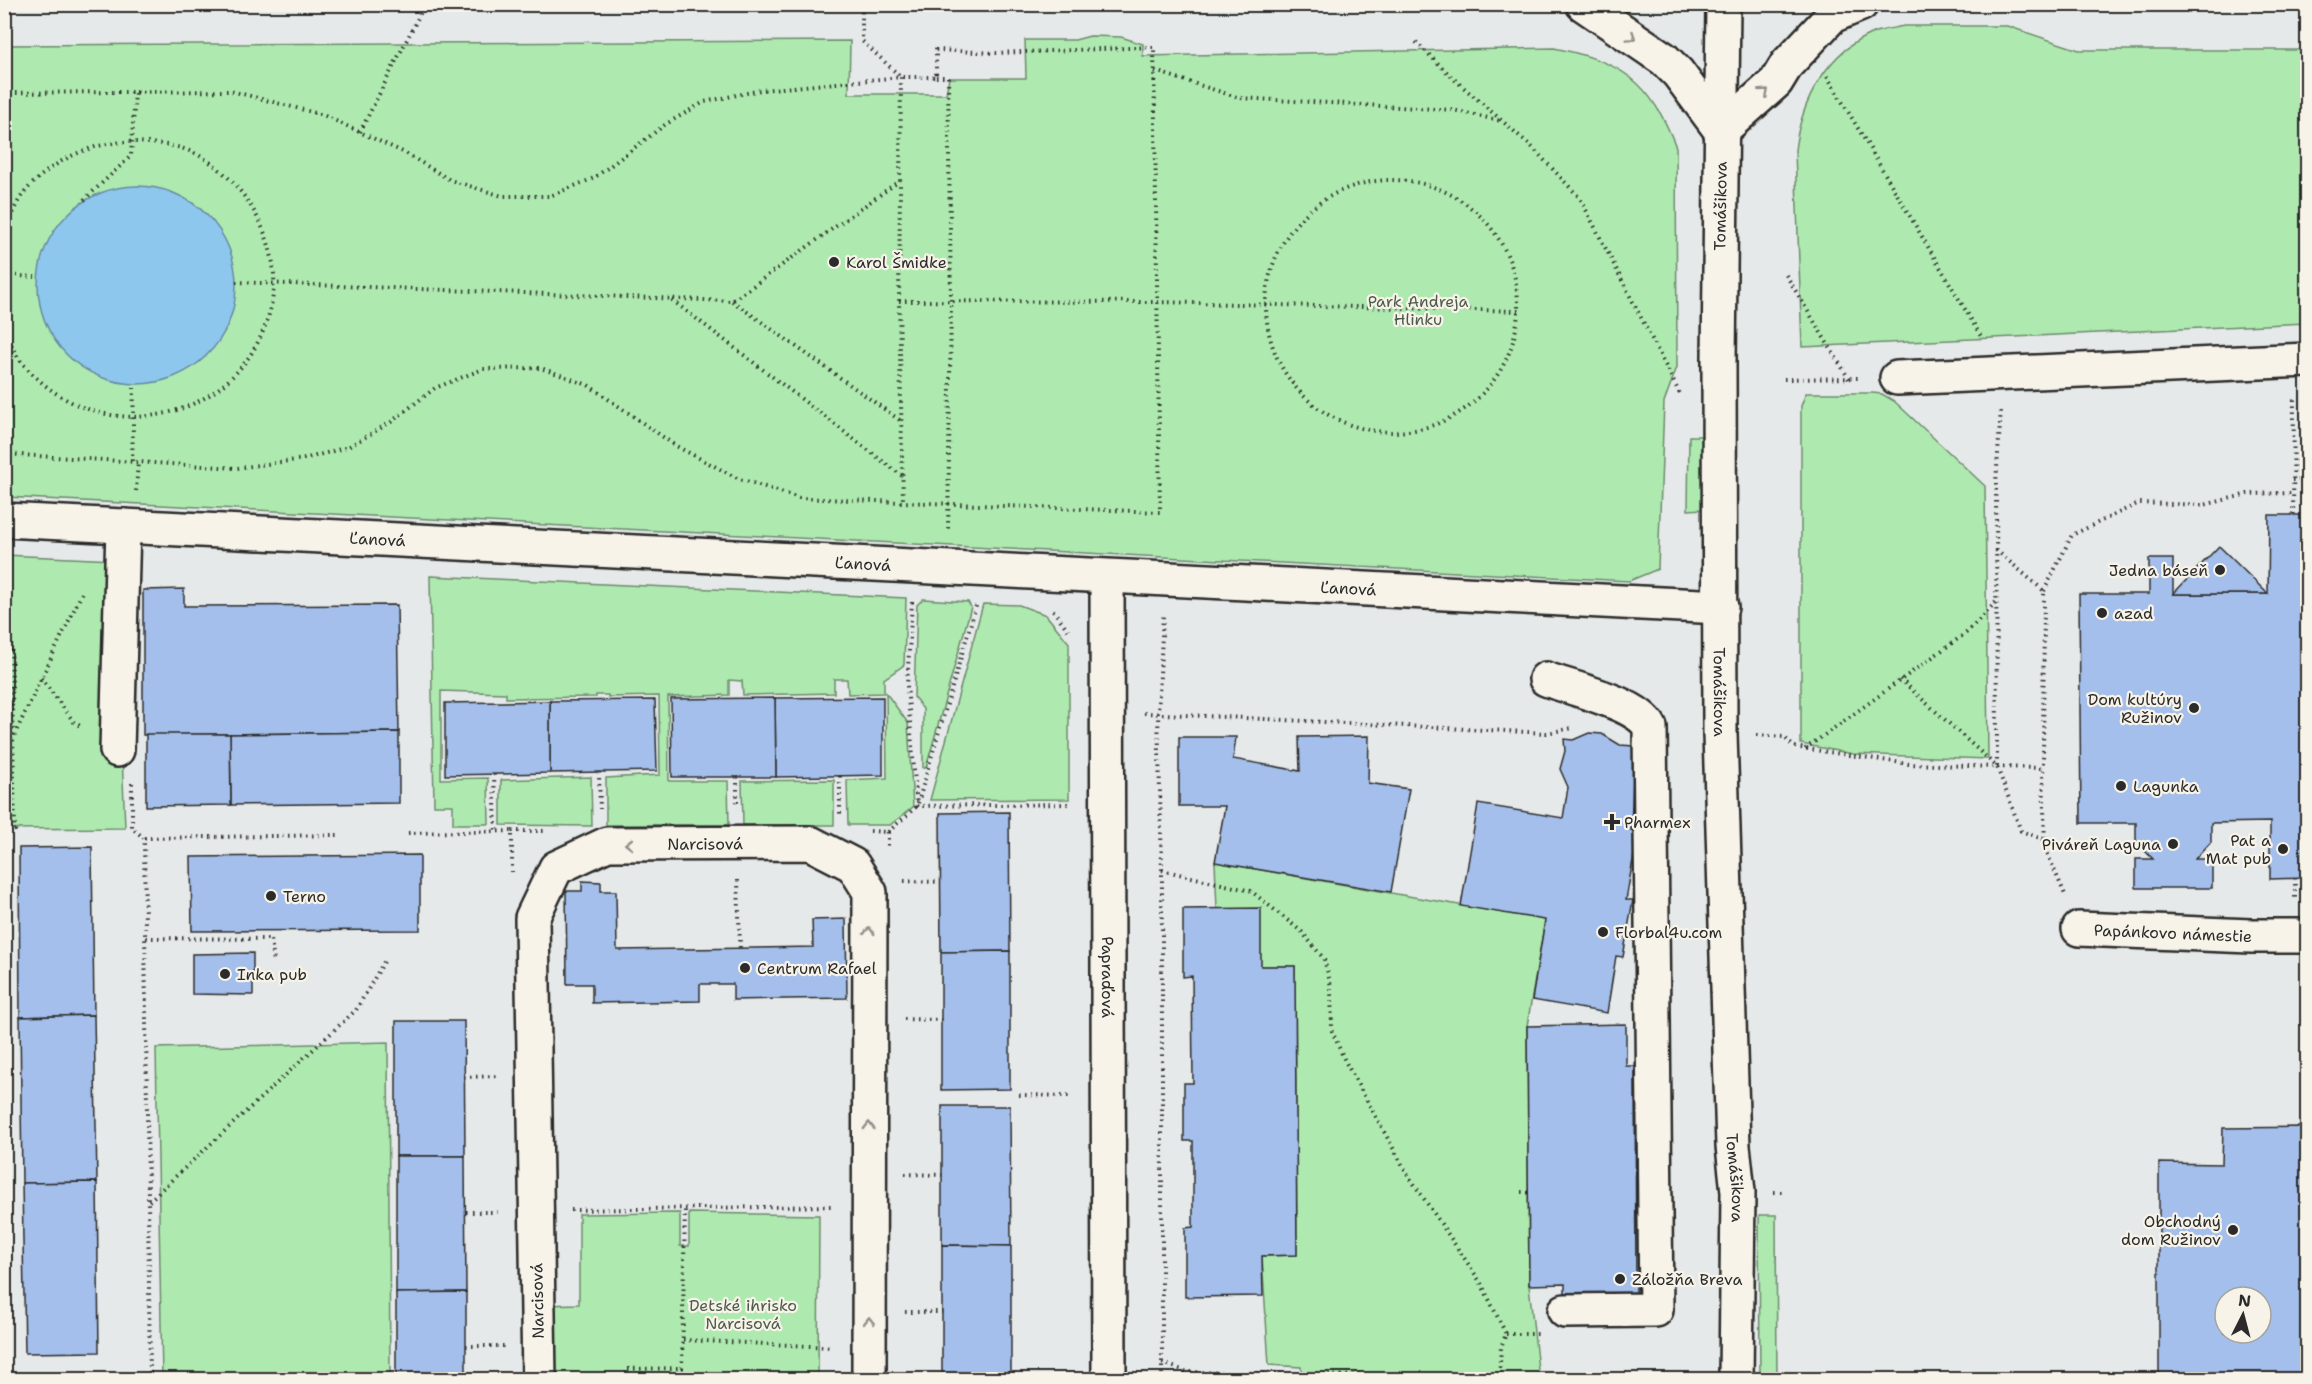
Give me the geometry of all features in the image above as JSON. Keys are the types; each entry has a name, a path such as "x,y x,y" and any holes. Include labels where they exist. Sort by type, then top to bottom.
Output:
{"street":[{"path":"1583,4 1664,59 1678,73 1721,132 1776,82 1787,64 1832,16 1861,4"},
{"name":"Tomášikova","path":"1724,4 1721,132 1720,734 1733,1146 1738,1192 1736,1380"},
{"path":"1897,378 2301,360"},
{"name":"Ľanová","path":"4,520 1721,607"},
{"path":"117,750 123,526"},
{"name":"Papraďová","path":"1107,577 1109,1380"},
{"path":"1546,679 1623,707 1644,717 1650,727 1656,1310 1565,1311"},
{"name":"Narcisová","path":"539,1380 532,918 556,868 607,844 810,843 853,865 870,892 869,1364"},
{"name":"Papánkovo námestie","path":"2079,928 2251,936 2307,936"}],"path":[{"path":"360,132 425,4"},
{"path":"862,4 862,41 901,77 899,301 903,503"},
{"path":"1416,42 1532,146 1580,198 1687,407"},
{"path":"4,454 237,468 304,459 348,447 391,422 435,388 483,369 540,368 588,385 676,446 737,478 799,498 1160,512 1154,47 997,53 936,50 936,77"},
{"path":"1154,71 1240,98 1453,110 1502,121"},
{"path":"1826,75 2003,374 1996,483 1997,767 2021,831 2045,840"},
{"path":"4,93 231,91 323,114 407,154 450,180 502,196 550,196 594,178 666,124 704,102 761,90 901,77 948,76 951,301 946,567"},
{"path":"84,200 131,156 134,142 135,92"},
{"path":"4,228 24,193 56,164 95,145 134,142 182,148 220,169 250,201 268,241 274,284 266,326 245,363 214,393 176,412 134,418 90,411 50,390 19,359 4,327"},
{"path":"1395,179 1435,186 1470,206 1498,235 1515,271 1520,311 1510,354 1487,391 1453,418 1412,432 1368,430 1327,414 1294,386 1272,348 1265,305 1272,266 1290,230 1319,202 1337,193 1356,184 1395,179"},
{"path":"732,301 900,181"},
{"path":"4,275 35,277"},
{"path":"1786,275 1849,379"},
{"path":"236,282 732,301 901,421"},
{"path":"671,298 903,477"},
{"path":"899,301 1157,302 1520,311"},
{"path":"2293,515 2292,480 2301,360"},
{"path":"1784,380 1897,378"},
{"path":"132,461 134,387"},
{"path":"2292,480 2307,480"},
{"path":"1996,550 2044,591 2072,534 2139,503 2204,505 2248,494 2292,493"},
{"path":"4,758 87,582"},
{"name":"Papánkovo námestie","path":"2044,591 2045,848 2079,928"},
{"path":"913,592 907,685 917,806"},
{"path":"864,831 888,832 917,806 979,595"},
{"path":"1805,749 1966,633 1996,601"},
{"path":"1044,605 1052,608 1067,626 1070,634"},
{"path":"1162,1380 1162,870 1158,714 1164,605"},
{"path":"4,621 11,642 15,830 4,831"},
{"path":"1900,679 1997,767"},
{"path":"1108,712 1547,733 1584,726"},
{"path":"1720,734 1784,737 1794,747 1909,764 2043,768"},
{"path":"599,772 600,819"},
{"path":"494,774 496,831"},
{"path":"840,776 840,820"},
{"path":"132,781 132,828 144,838 338,835"},
{"path":"917,806 1077,804"},
{"path":"512,831 547,831"},
{"path":"888,832 888,851"},
{"path":"144,838 150,1380"},
{"path":"737,843 740,949"},
{"path":"1162,870 1251,891 1302,932 1324,959 1331,986 1332,1031 1345,1061 1408,1175 1481,1283 1506,1334 1501,1347 1499,1379 1188,1372 1162,1363"},
{"path":"899,881 941,882"},
{"path":"146,938 271,939 274,962"},
{"path":"148,1201 356,1010 385,960"},
{"path":"899,1019 941,1020"},
{"path":"464,1077 504,1076"},
{"path":"1019,1095 1078,1096"},
{"path":"900,1174 942,1175"},
{"path":"1521,1192 1528,1192"},
{"path":"466,1212 869,1205"},
{"path":"627,1380 627,1369 682,1368 685,1208"},
{"path":"900,1312 942,1312"},
{"path":"682,1340 869,1364"},
{"path":"466,1346 506,1347"}],"green space":[{"path":"1904,26 2007,26 2079,50 2307,50 2307,323 1802,347 1795,150 1803,114 1819,80 1844,51 1859,40 1876,32"},
{"name":"Park Andreja Hlinku","path":"1090,36 1121,37 1143,44 1143,56 1554,48 1599,60 1631,78 1644,90 1656,106 1676,147 1677,367 1664,402 1658,569 1629,581 5,497 4,45 850,41 849,94 946,94 949,78 1026,78 1025,40 1075,40"},
{"path":"1806,393 1882,394 1894,401 1985,486 1988,759 1853,754 1801,744 1801,406"},
{"path":"1689,436 1705,436 1704,509 1688,510"},
{"path":"4,555 114,560 125,828 5,829"},
{"path":"430,576 906,598 904,665 884,679 884,693 848,694 847,679 834,679 834,693 743,695 742,681 729,680 729,695 668,697 669,781 728,781 729,825 606,825 606,778 660,775 659,696 608,697 608,695 596,695 596,697 506,698 506,693 441,691 441,779 488,778 489,824 453,824 453,805 434,805"},
{"path":"923,599 968,602 971,607 926,768 923,768 923,709 914,697 917,605"},
{"path":"983,604 1019,605 1046,615 1069,643 1069,799 930,800"},
{"path":"886,693 908,723 913,807 890,825 848,825 847,780 887,778"},
{"path":"591,777 592,826 501,825 501,780"},
{"path":"834,780 834,825 743,825 742,781"},
{"path":"1215,862 1545,920 1527,1026 1529,1285 1539,1379 1302,1379 1301,1367 1269,1365 1262,1256 1297,1255 1295,966 1261,966 1217,909"},
{"path":"388,1042 390,1379 162,1379 156,1048"},
{"name":"Detské ihrisko Narcisová","path":"680,1213 680,1246 689,1246 689,1213 819,1215 818,1379 546,1379 544,1305 579,1304 579,1214"},
{"path":"1759,1215 1776,1215 1777,1379 1760,1379"}],"water":[{"path":"137,186 156,188 175,194 192,203 207,215 219,230 228,247 234,266 236,285 234,304 228,323 219,340 207,355 192,367 175,376 156,382 137,384 118,382 99,376 82,367 67,355 55,340 46,323 40,304 38,285 40,266 46,247 55,230 67,215 82,203 99,194 118,188"}],"building":[{"name":"Dom kultúry Ružinov","path":"2269,515 2308,515 2308,878 2270,879 2270,822 2211,823 2211,842 2195,859 2212,859 2212,888 2136,888 2136,859 2153,859 2136,842 2136,823 2081,823 2079,594 2149,594 2149,559 2173,559 2173,594 2268,594"},
{"name":"Jedna báseň","path":"2219,546 2268,594 2173,594"},
{"path":"184,589 184,606 397,605 399,732 143,735 143,590"},
{"path":"883,697 883,775 776,777 775,698"},
{"path":"775,698 776,777 672,777 671,699"},
{"path":"655,700 657,771 550,773 550,701"},
{"path":"550,701 550,773 445,775 445,703"},
{"path":"399,732 399,803 231,805 230,734"},
{"path":"1589,733 1602,734 1620,745 1634,746 1631,830 1638,831 1626,900 1633,900 1623,957 1616,956 1607,1013 1532,1000 1545,920 1461,906 1478,804 1563,818 1568,787 1560,769 1565,751 1564,739 1573,740"},
{"path":"146,734 230,734 231,805 146,806"},
{"path":"1369,736 1368,783 1409,789 1391,892 1215,862 1225,806 1179,806 1179,737 1236,737 1233,759 1300,771 1299,737"},
{"path":"1009,812 1010,951 941,952 940,813"},
{"path":"92,847 94,1015 20,1017 19,848"},
{"path":"420,855 420,930 192,931 191,857"},
{"path":"582,881 601,882 601,891 616,891 617,950 813,947 812,920 846,919 847,998 733,1000 733,984 700,984 700,1001 592,1003 592,984 567,984 566,891 582,891"},
{"path":"1261,908 1261,966 1295,966 1297,1255 1262,1256 1263,1296 1185,1297 1185,1228 1193,1227 1193,1141 1184,1141 1184,1083 1193,1083 1192,976 1183,977 1183,909"},
{"path":"1010,951 1010,1089 941,1090 941,952"},
{"path":"253,953 253,995 192,994 192,954"},
{"path":"94,1015 97,1182 22,1183 20,1017"},
{"path":"396,1021 464,1021 465,1156 396,1156"},
{"path":"1626,1024 1626,1066 1635,1066 1636,1293 1565,1295 1565,1284 1529,1285 1527,1026"},
{"path":"942,1106 1010,1106 1011,1246 942,1245"},
{"name":"Obchodný dom Ružinov","path":"2308,1127 2308,1380 2159,1380 2159,1163 2222,1164 2223,1128"},
{"path":"396,1156 465,1156 466,1292 396,1293"},
{"path":"97,1182 99,1352 25,1353 22,1183"},
{"path":"942,1245 1011,1246 1011,1380 942,1380"},
{"path":"466,1292 466,1380 396,1380 396,1293"}],"place":[{"name":"Karol Šmidke","path":"834,262"},
{"name":"Jedna báseň","path":"2220,570"},
{"name":"azad","path":"2102,613"},
{"name":"Dom kultúry Ružinov","path":"2194,708"},
{"name":"Lagunka","path":"2121,786"},
{"name":"Pharmex","path":"1612,822"},
{"name":"Piváreň Laguna","path":"2173,844"},
{"name":"Pat a Mat pub","path":"2283,849"},
{"name":"Terno","path":"271,896"},
{"name":"Florbal4u.com","path":"1603,932"},
{"name":"Centrum Rafael","path":"745,968"},
{"name":"Inka pub","path":"225,974"},
{"name":"Obchodný dom Ružinov","path":"2233,1230"},
{"name":"Záložňa Breva","path":"1620,1279"}]}
